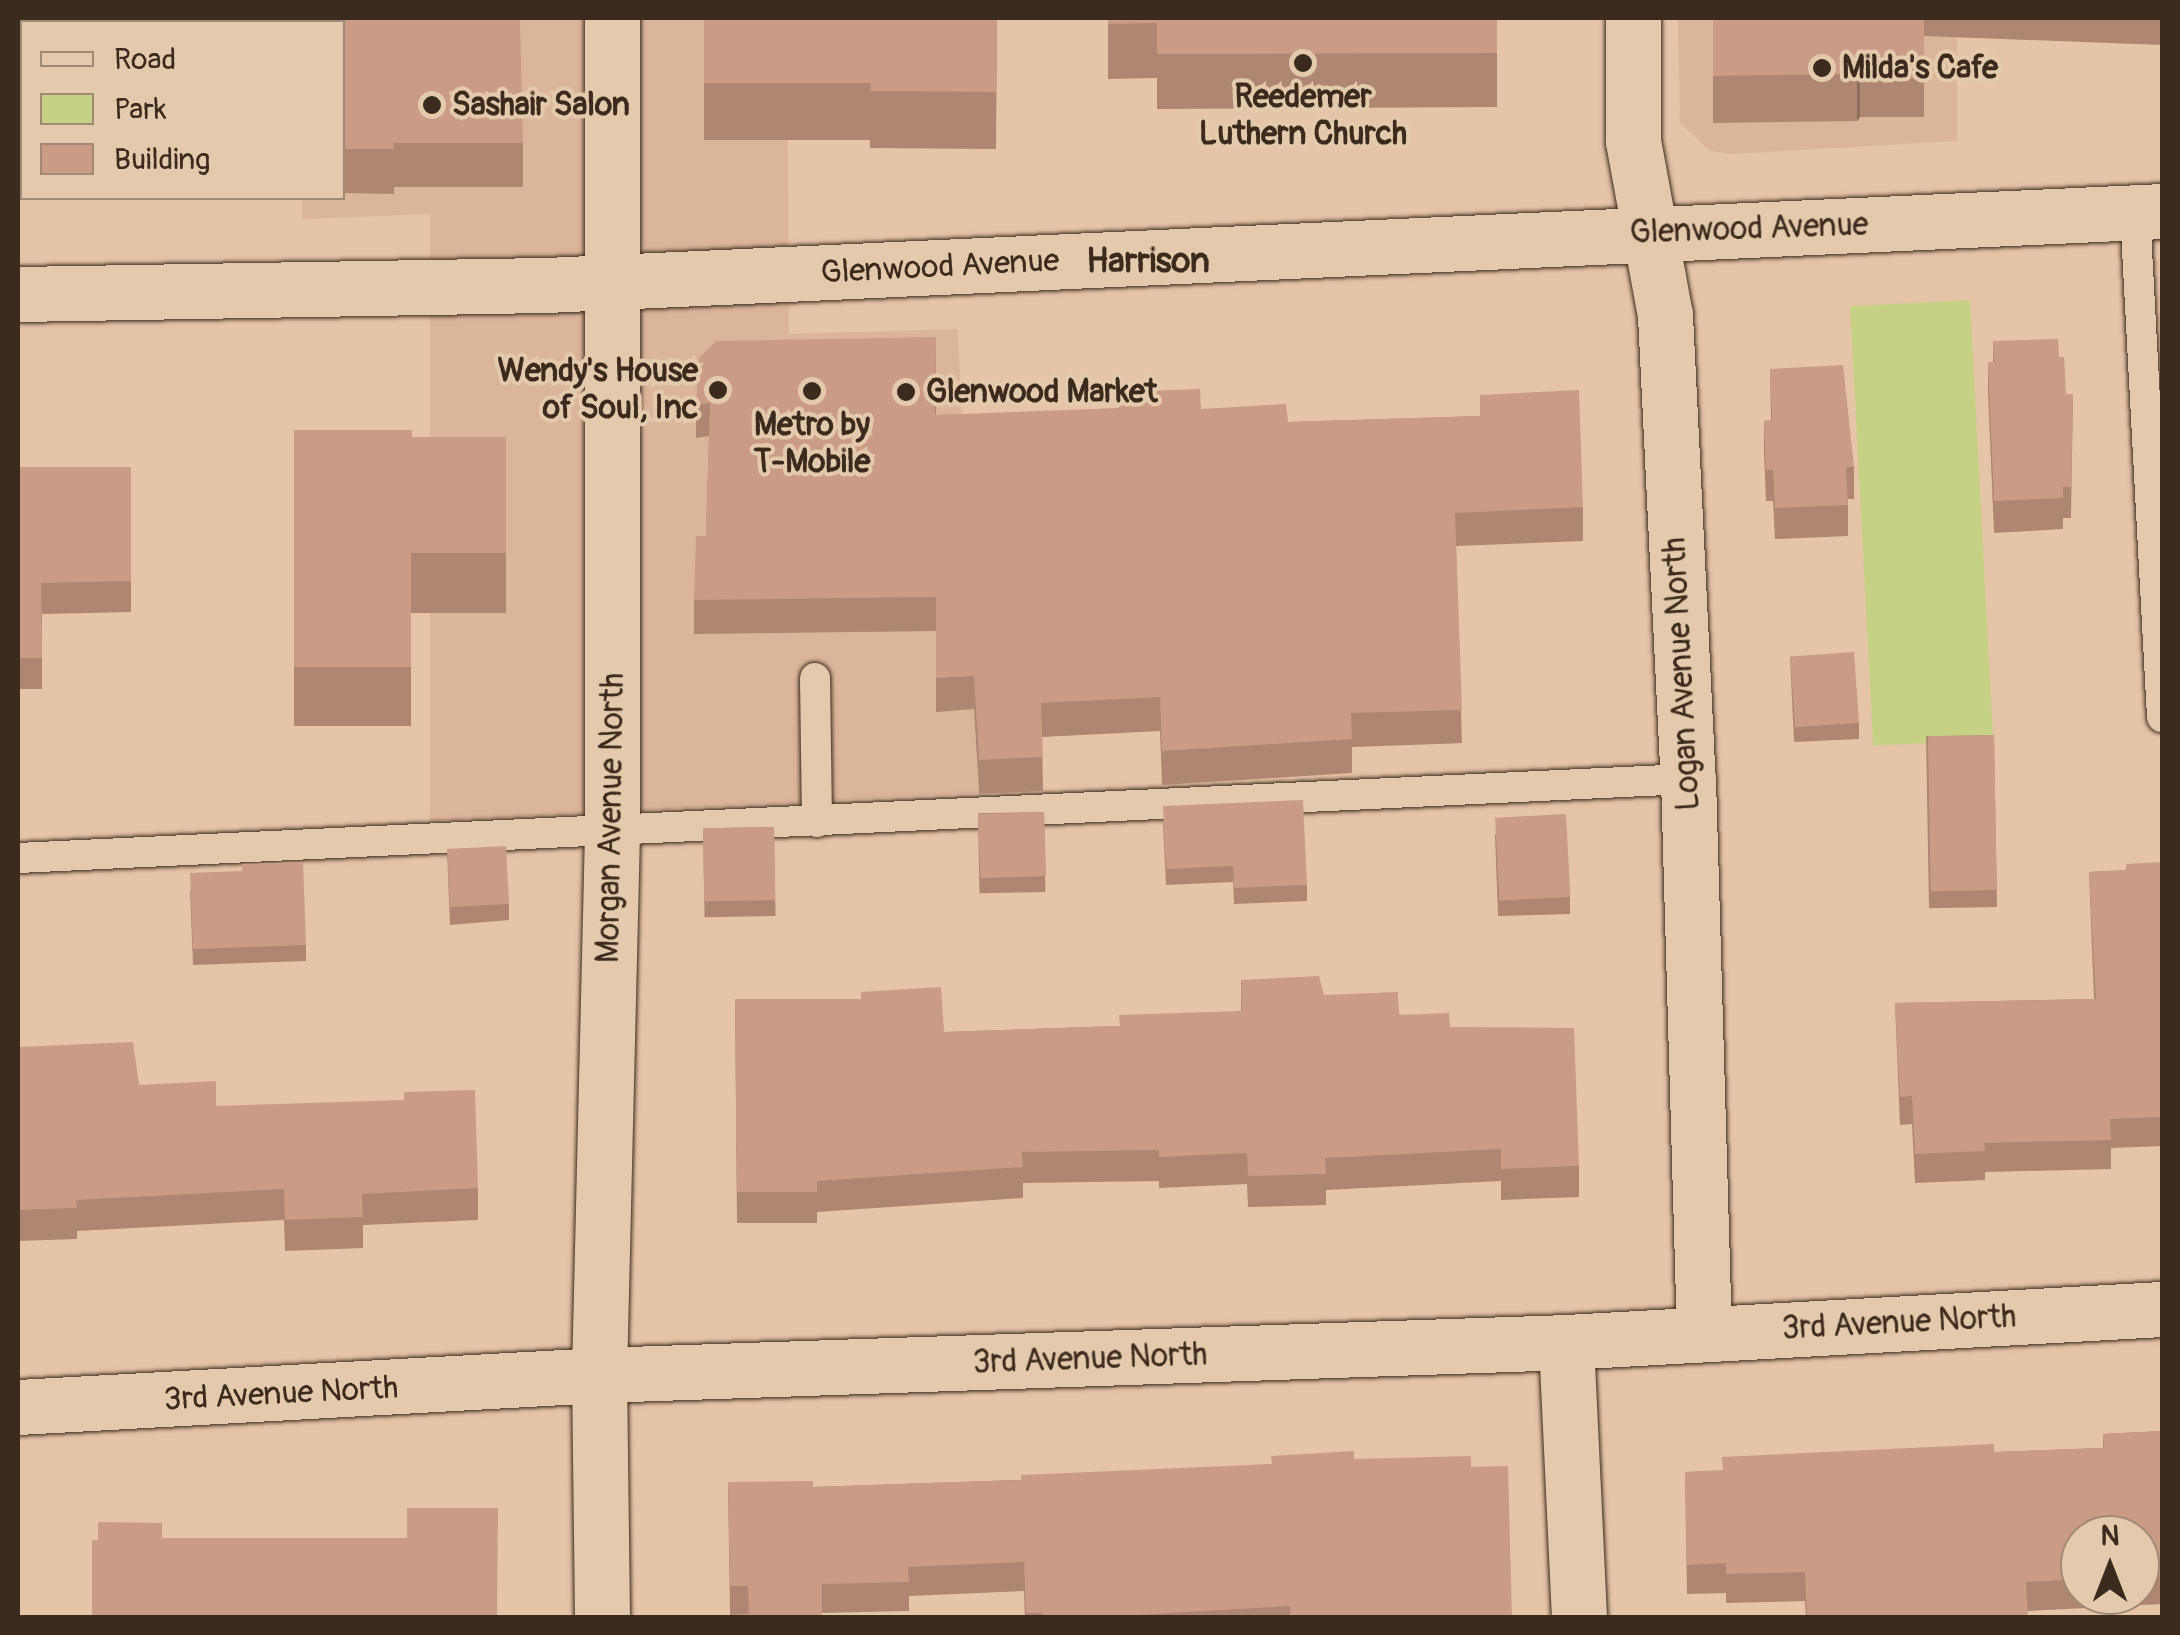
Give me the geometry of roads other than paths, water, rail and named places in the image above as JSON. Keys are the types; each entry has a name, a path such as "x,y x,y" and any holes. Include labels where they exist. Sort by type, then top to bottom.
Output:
{"street":[{"name":"Morgan Avenue North","path":"602,1618 599,1375 612,832 612,18"},
{"name":"Logan Avenue North","path":"1633,18 1633,142 1666,315 1688,778 1704,1333"},
{"name":"Glenwood Avenue","path":"18,294 612,282 2149,211"},
{"name":"3rd Avenue North","path":"18,1407 599,1375 1566,1342 2162,1308"},
{"path":"1566,1342 1579,1618"}],"lane":[{"path":"2149,211 2162,718"},
{"path":"815,678 818,822"},
{"path":"18,858 1688,778"}],"place":[{"name":"Reedemer Luthern Church","path":"1303,63"},
{"name":"Milda's Cafe","path":"1822,68"},
{"name":"Sashair Salon","path":"432,105"},
{"name":"Wendy's House of Soul, Inc","path":"718,390"},
{"name":"Metro by T-Mobile","path":"812,391"},
{"name":"Glenwood Market","path":"906,392"}],"district":[{"name":"Harrison","path":"1148,261"}]}
